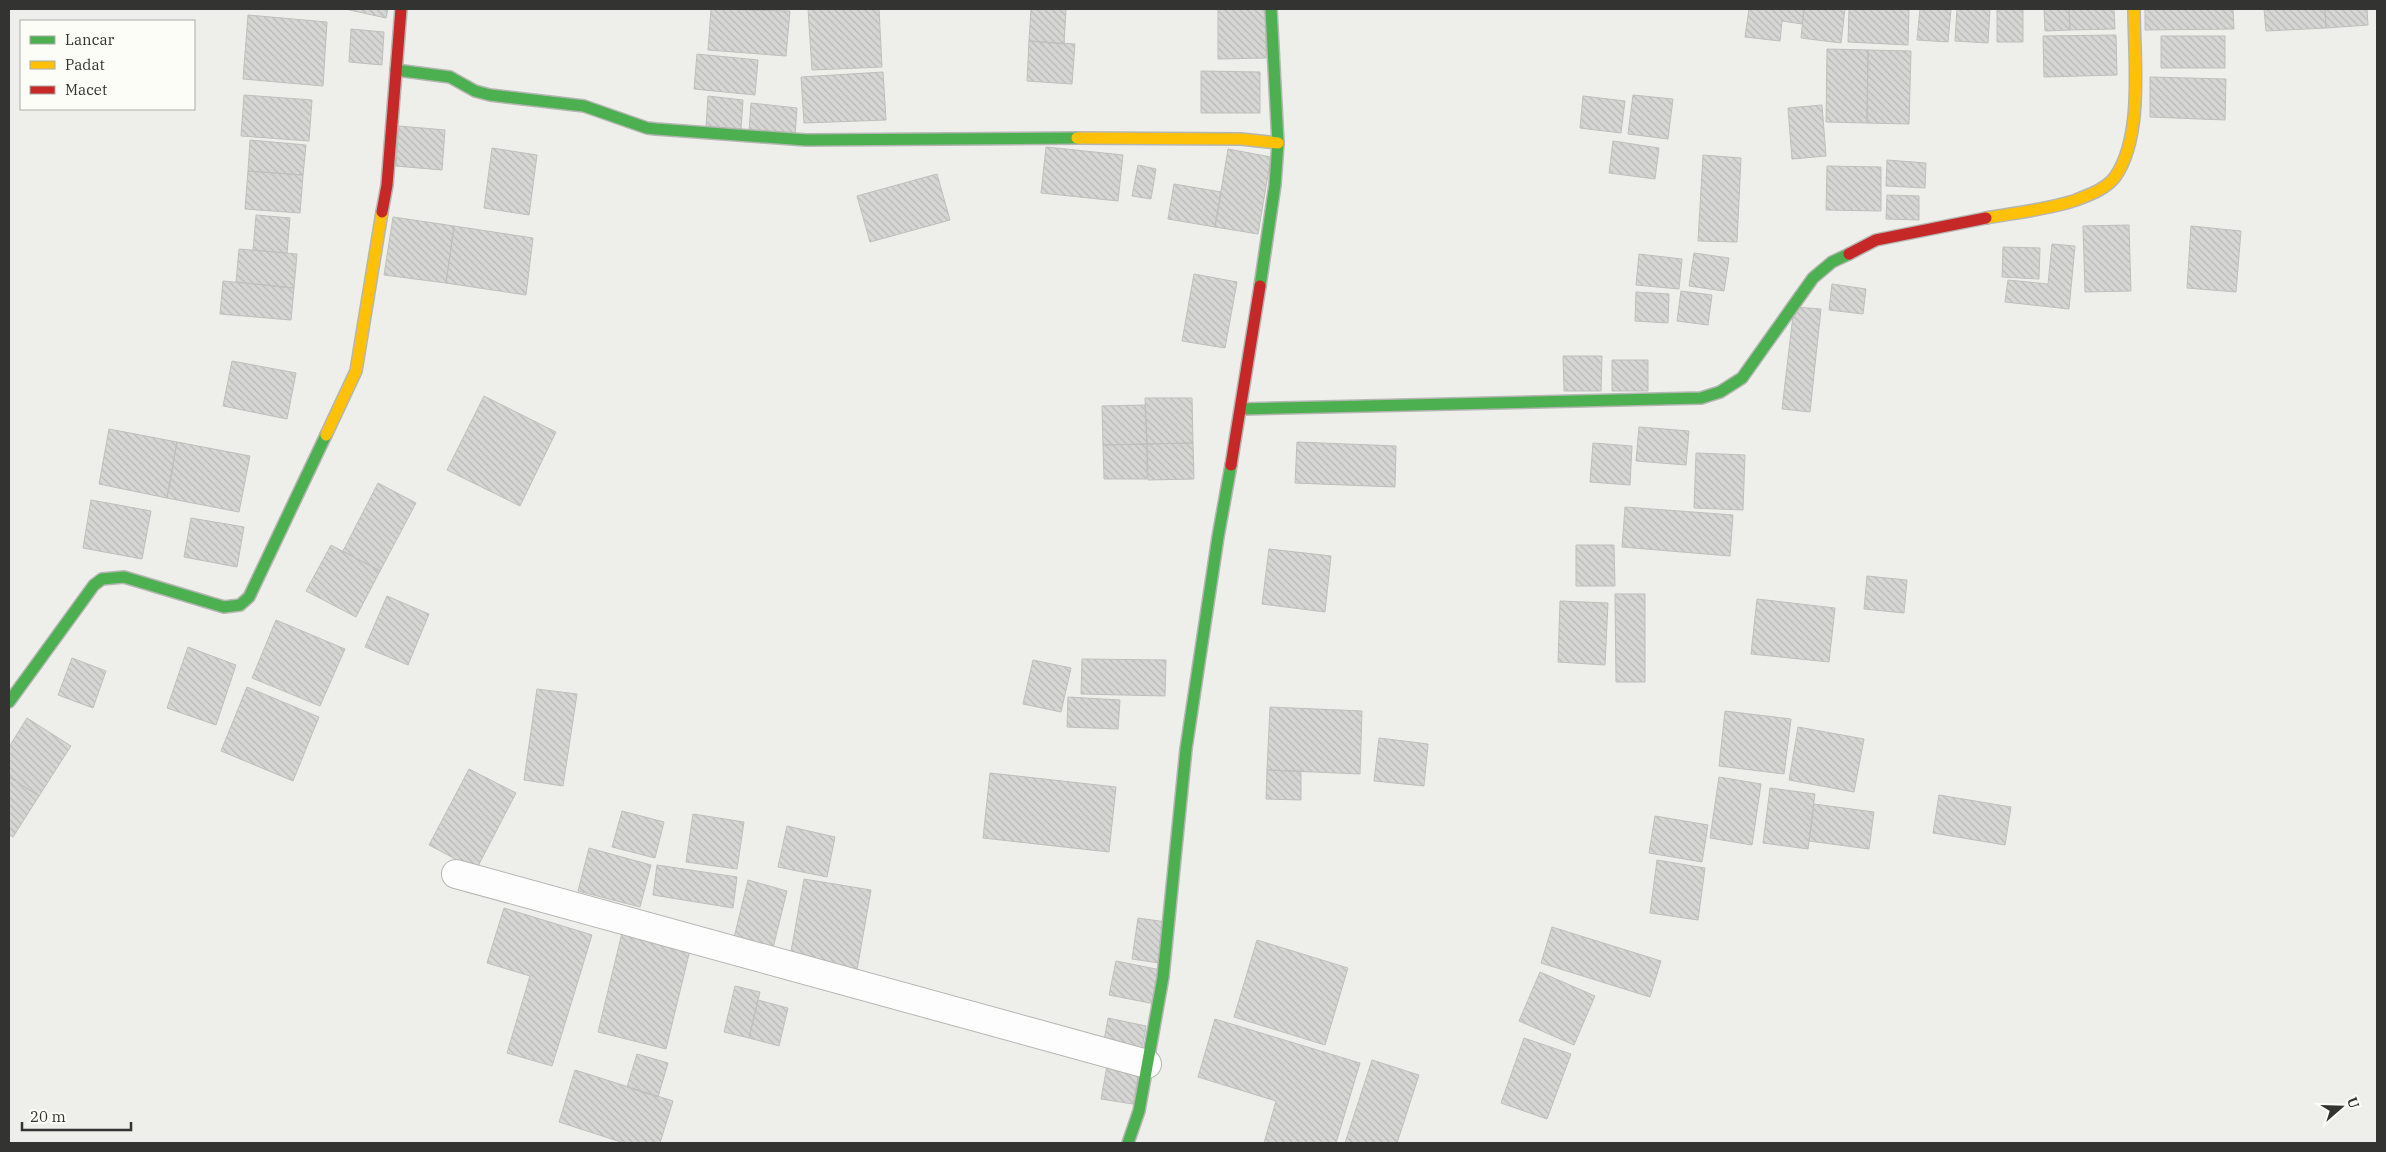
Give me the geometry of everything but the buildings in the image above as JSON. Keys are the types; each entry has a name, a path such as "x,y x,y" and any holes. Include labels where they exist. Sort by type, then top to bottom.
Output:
{"street":[{"path":"9,702 94,586 102,579 124,576 224,607 240,605 249,597 356,371 387,185 401,9"},
{"path":"1128,1143 1139,1111 1163,977 1186,749 1218,537 1242,409 1275,185 1278,143 1271,9"},
{"path":"1242,409 1694,400 1727,390 1742,378 1813,278 1832,262 1853,250 1876,240 2074,201 2098,191 2115,178 2127,155 2133,128 2134,9"},
{"path":"396,70 450,77 475,91 490,95 584,106 647,128 656,129 806,140 1241,139 1278,143"},
{"path":"456,874 1147,1064"}],"traffic: fast":[{"path":"1260,286 1275,185 1278,143 1271,9"},
{"path":"396,70 450,77 475,91 490,95 584,106 647,128 656,129 806,140 1077,138"},
{"path":"1242,409 1701,398 1720,392 1742,378 1813,278 1832,262 1849,254"},
{"path":"9,702 94,585 102,579 124,577 224,607 240,605 249,597 326,435"},
{"path":"1128,1143 1139,1111 1163,977 1186,749 1218,537 1231,465"}],"traffic: slow":[{"path":"1986,218 2066,203 2097,191 2115,177 2124,160 2134,118 2136,72 2134,9"},
{"path":"1077,138 1241,139 1278,143"},
{"path":"326,435 356,371 382,212"}],"traffic: jam":[{"path":"382,212 387,185 401,9"},
{"path":"1849,254 1876,240 1986,218"},
{"path":"1231,465 1260,286"}]}
